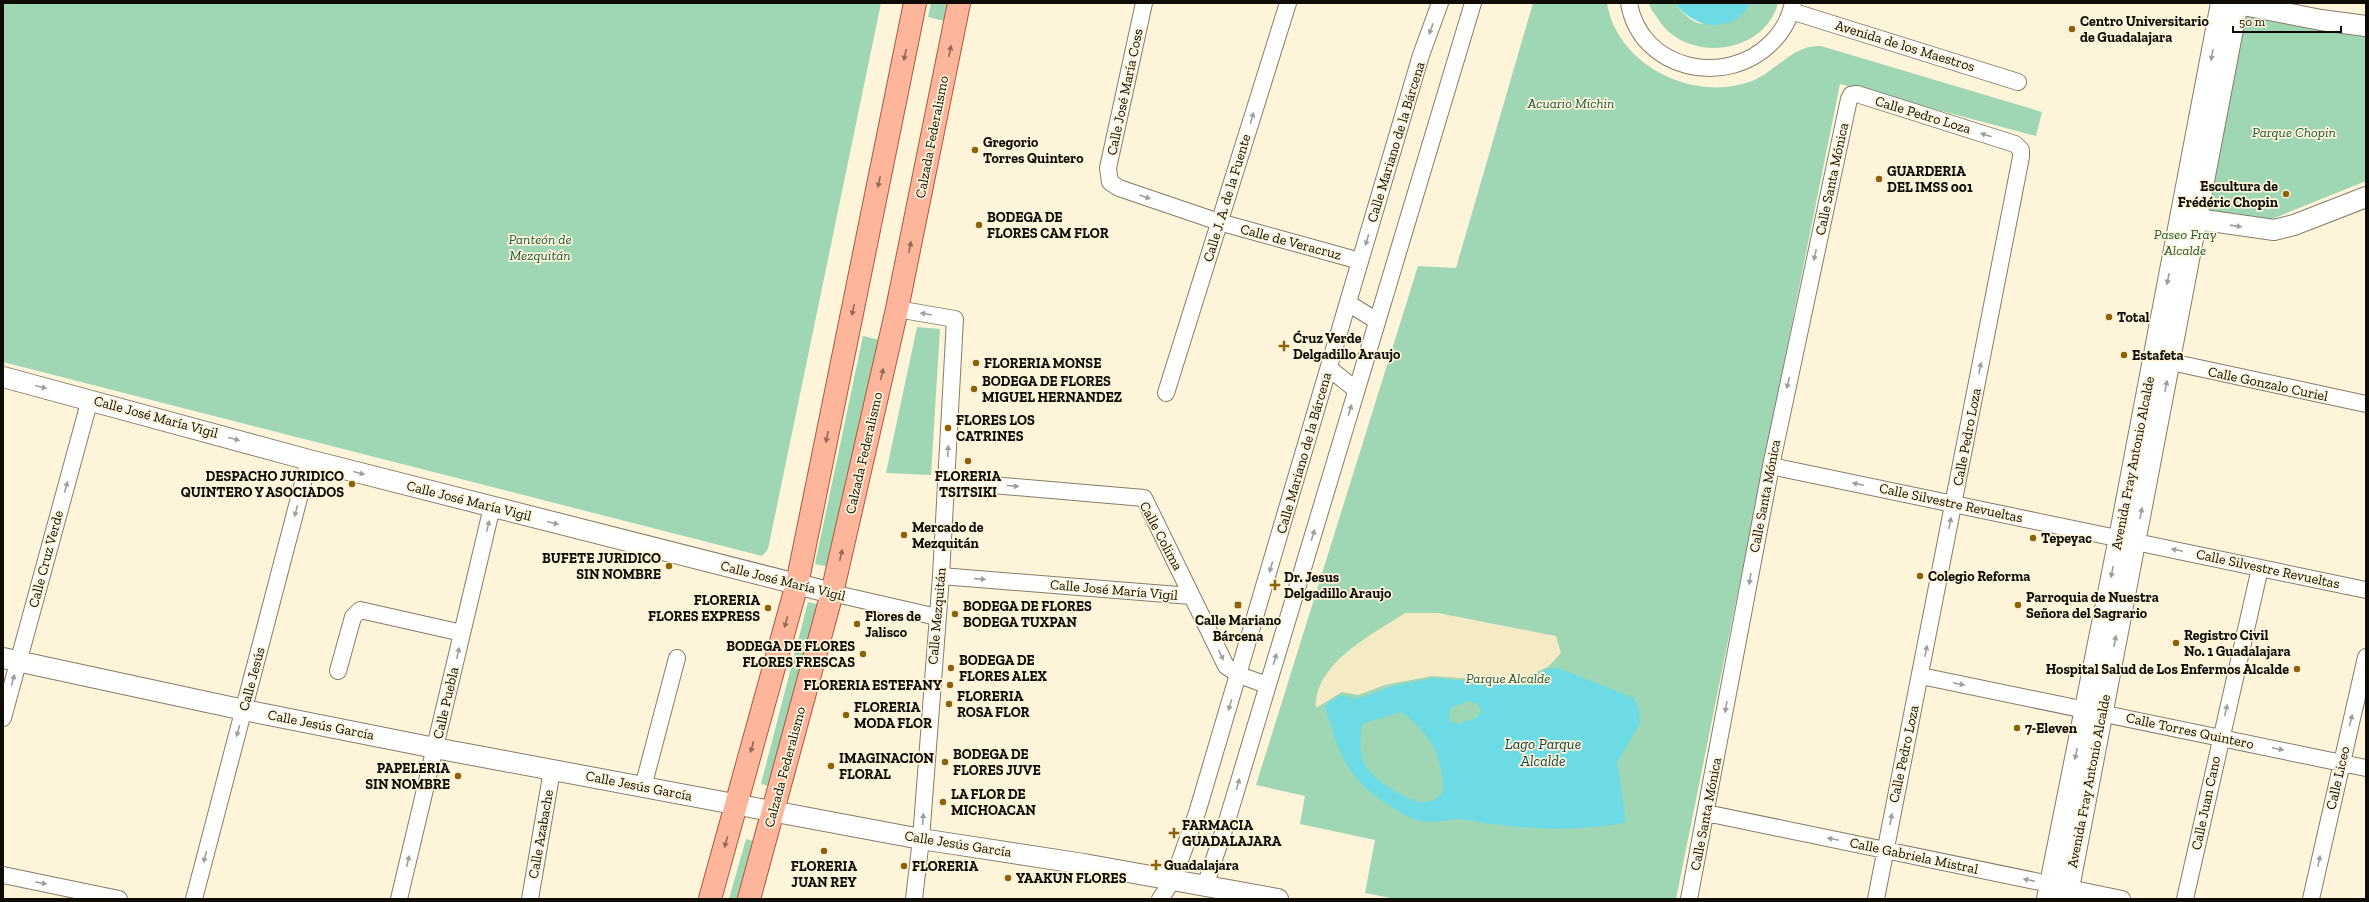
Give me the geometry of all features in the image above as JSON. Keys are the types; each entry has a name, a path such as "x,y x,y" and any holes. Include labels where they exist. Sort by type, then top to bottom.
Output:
{"main road":[{"path":"710,899 797,584 916,3"},
{"name":"Calzada Federalismo","path":"749,899 832,593 897,309 960,3"}],"street":[{"name":"Calle José María Coss","path":"1110,182 1108,168 1144,3"},
{"name":"Calle J. A. de la Fuente","path":"1166,393 1288,3"},
{"name":"Calle Mariano de la Bárcena","path":"1160,899 1172,880 1197,813 1360,261 1422,55 1440,3"},
{"path":"1205,886 1473,3"},
{"path":"1629,3 1630,12 1642,35 1661,54 1685,66 1711,70 1738,65 1761,53 1780,34 1792,7"},
{"path":"2232,3 2321,20 2366,26"},
{"name":"Avenida Fray Antonio Alcalde","path":"2058,893 2127,540 2208,78 2232,3"},
{"name":"Avenida Fray Antonio Alcalde","path":"2127,540 2171,362 2197,219 2232,3"},
{"name":"Avenida de los Maestros","path":"1792,7 2018,82"},
{"path":"2208,78 2211,91 2190,206 2197,219 2274,230 2294,225 2365,198"},
{"name":"Calle Pedro Loza","path":"1851,95 1857,94 2015,144 2021,150 1921,676 1876,899"},
{"name":"Calle Santa Mónica","path":"1689,899 1770,466 1851,95"},
{"name":"Calle de Veracruz","path":"1110,182 1119,188 1219,222 1360,261"},
{"path":"1348,302 1377,321"},
{"name":"Calle Mezquitán","path":"897,309 955,319 941,576 922,839 914,899"},
{"name":"Calle Gonzalo Curiel","path":"2171,362 2363,403"},
{"path":"1329,368 1356,390"},
{"name":"Calle José María Vigil","path":"3,378 90,399 309,460 492,507 832,593 937,617"},
{"name":"Calle Cruz Verde","path":"3,718 11,659 90,399"},
{"name":"Calle Jesús","path":"194,899 309,460"},
{"name":"Calle Silvestre Revueltas","path":"1770,466 2366,590"},
{"name":"Calle Colima","path":"946,481 1140,496 1147,502 1226,666 1239,675 1267,685"},
{"name":"Calle Puebla","path":"399,899 492,507"},
{"name":"Calle Juan Cano","path":"2185,899 2220,737 2260,568"},
{"name":"Calle José María Vigil","path":"941,576 1191,596"},
{"path":"338,671 353,617 360,610 462,633"},
{"name":"Calle Liceo","path":"2311,899 2366,657"},
{"path":"643,787 677,658"},
{"name":"Calle Jesús García","path":"11,659 244,710 435,748 922,839 1278,899"},
{"name":"Calle Torres Quintero","path":"1921,676 2366,768"},
{"name":"Calle Azabache","path":"530,899 552,770"},
{"name":"Calle Gabriela Mistral","path":"1706,813 1885,850 2058,893 2122,899"},
{"path":"3,875 119,899"}],"green space":[{"name":"Panteón de Mezquitán","path":"3,3 881,3 768,549 762,556 3,362"},
{"path":"931,3 947,3 944,21 928,17"},
{"name":"Parque Alcalde","path":"1533,3 1607,3 1614,25 1626,45 1642,61 1662,74 1684,83 1707,87 1730,87 1761,77 1785,59 1802,49 1821,46 2042,112 2036,136 1840,84 1676,899 1396,899 1365,893 1375,840 1300,824 1305,796 1256,785 1418,266 1456,268"},
{"path":"1649,3 1675,3 1688,17 1694,21 1706,24 1714,23 1740,13 1751,3 1778,3 1770,21 1757,34 1741,43 1723,47 1704,47 1686,43 1670,33 1651,9"},
{"name":"Parque Chopin","path":"2245,12 2366,34 2366,181 2267,221 2205,209"},
{"path":"917,327 940,329 931,475 886,473"},
{"path":"863,336 880,340 834,568 815,564"},
{"path":"808,602 824,606 777,788 761,784"},
{"path":"746,839 753,841 738,899 729,899"}],"sand":[{"path":"1405,613 1438,613 1556,636 1561,653 1548,667 1514,682 1432,676 1385,685 1358,695 1342,692 1316,708 1318,692 1324,677 1335,664 1347,652 1362,641"}],"water":[{"path":"1675,3 1751,3 1743,13 1734,20 1724,24 1713,25 1693,19 1683,12"},
{"name":"Lago Parque Alcalde","path":"1550,668 1558,668 1634,698 1639,710 1640,723 1617,763 1626,822 1589,828 1568,829 1506,826 1463,819 1430,822 1413,819 1377,797 1355,776 1346,764 1334,737 1325,705 1341,695 1357,699 1393,686 1434,678 1515,685","holes":["1469,701 1478,704 1481,711 1478,717 1459,724 1451,721 1449,715 1452,707","1401,712 1427,737 1438,756 1441,767 1443,792 1436,799 1431,801 1414,801 1388,787 1372,773 1363,760 1360,742 1362,724"]}],"place":[{"name":"Centro Universitario de Guadalajara","path":"2072,29"},
{"name":"Gregorio Torres Quintero","path":"975,150"},
{"name":"GUARDERIA DEL IMSS 001","path":"1879,179"},
{"name":"Escultura de Frédéric Chopin","path":"2286,194"},
{"name":"BODEGA DE FLORES CAM FLOR","path":"979,225"},
{"name":"Total","path":"2109,317"},
{"name":"Ćruz Verde Delgadillo Araujo","path":"1284,346"},
{"name":"Estafeta","path":"2124,355"},
{"name":"FLORERIA MONSE","path":"976,363"},
{"name":"BODEGA DE FLORES MIGUEL HERNANDEZ","path":"974,389"},
{"name":"FLORES LOS CATRINES","path":"948,428"},
{"name":"FLORERIA TSITSIKI","path":"968,461"},
{"name":"DESPACHO JURIDICO QUINTERO Y ASOCIADOS","path":"352,484"},
{"name":"Mercado de Mezquitán","path":"904,535"},
{"name":"Tepeyac","path":"2033,538"},
{"name":"BUFETE JURIDICO SIN NOMBRE","path":"669,566"},
{"name":"Colegio Reforma","path":"1920,576"},
{"name":"Dr. Jesus Delgadillo Araujo","path":"1275,585"},
{"name":"Calle Mariano Bárcena","path":"1238,605"},
{"name":"Parroquia de Nuestra Señora del Sagrario","path":"2018,605"},
{"name":"FLORERIA FLORES EXPRESS","path":"768,608"},
{"name":"BODEGA DE FLORES BODEGA TUXPAN","path":"955,614"},
{"name":"Flores de Jalisco","path":"857,624"},
{"name":"Registro Civil No. 1 Guadalajara","path":"2176,643"},
{"name":"BODEGA DE FLORES FLORES FRESCAS","path":"863,654"},
{"name":"BODEGA DE FLORES ALEX","path":"951,668"},
{"name":"Hospital Salud de Los Enfermos Alcalde","path":"2297,669"},
{"name":"FLORERIA ESTEFANY","path":"950,685"},
{"name":"FLORERIA ROSA FLOR","path":"949,704"},
{"name":"FLORERIA MODA FLOR","path":"846,715"},
{"name":"7-Eleven","path":"2017,728"},
{"name":"BODEGA DE FLORES JUVE","path":"945,762"},
{"name":"IMAGINACION FLORAL","path":"831,766"},
{"name":"PAPELERIA SIN NOMBRE","path":"458,776"},
{"name":"LA FLOR DE MICHOACAN","path":"943,802"},
{"name":"FARMACIA GUADALAJARA","path":"1174,833"},
{"name":"FLORERIA JUAN REY","path":"824,851"},
{"name":"Guadalajara","path":"1156,865"},
{"name":"FLORERIA","path":"904,866"},
{"name":"YAAKUN FLORES","path":"1008,878"}],"park label":[{"name":"Acuario Michin","path":"1571,103"},
{"name":"Paseo Fray Alcalde","path":"2185,242"}]}
